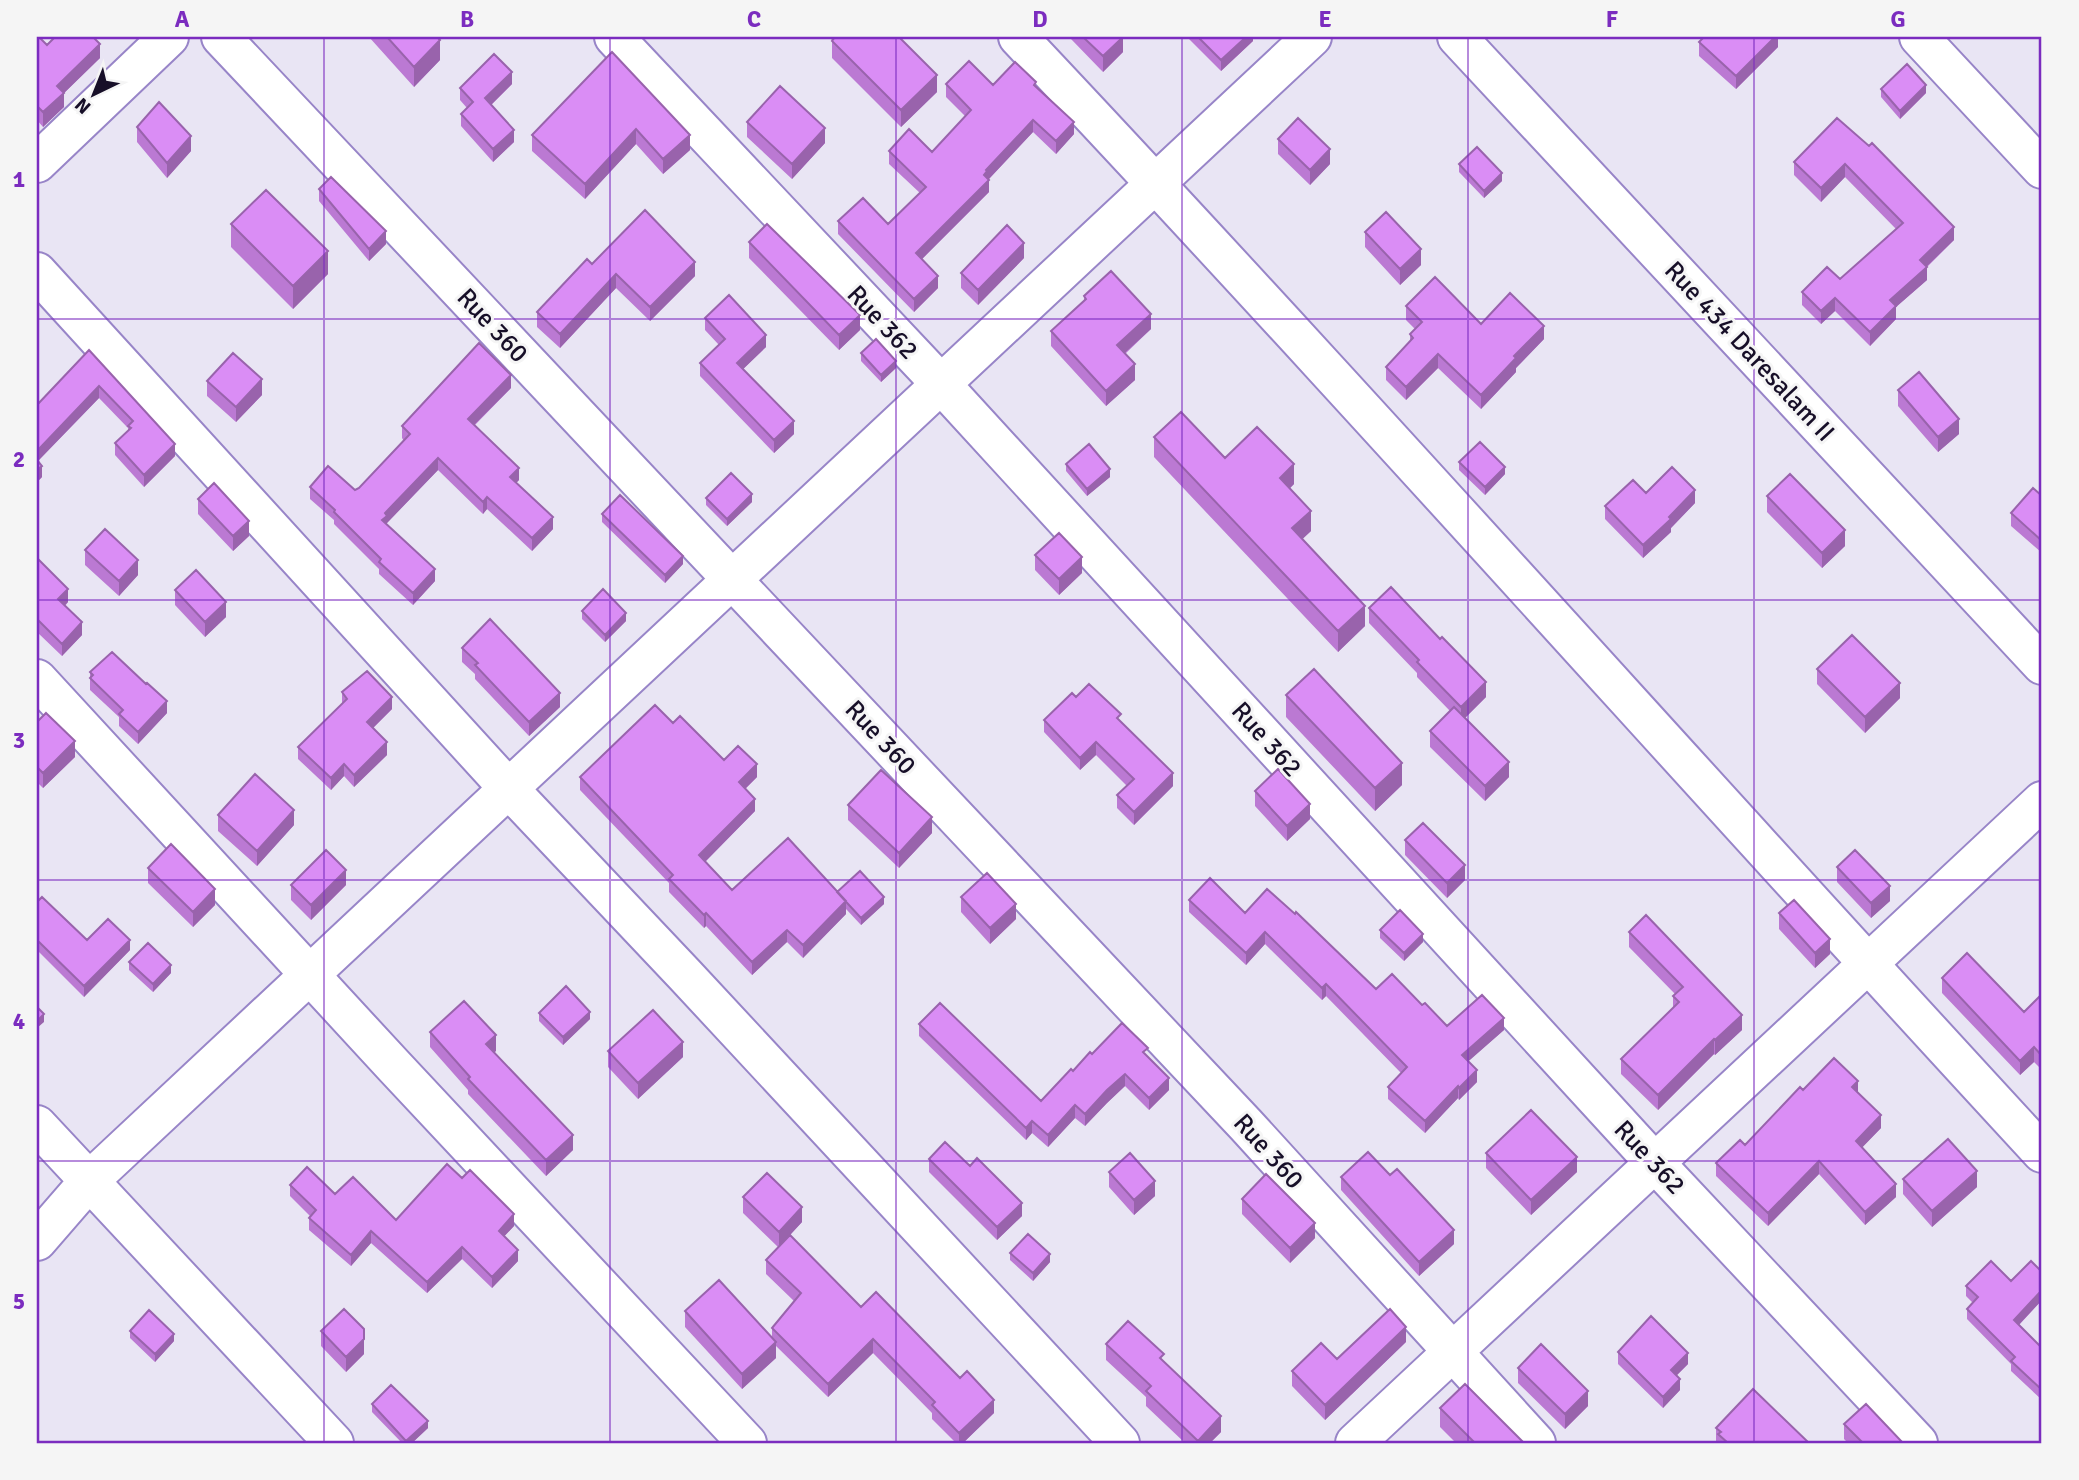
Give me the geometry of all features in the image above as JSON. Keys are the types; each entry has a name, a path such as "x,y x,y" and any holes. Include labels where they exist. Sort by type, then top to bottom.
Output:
{"street":[{"path":"37,163 170,37"},
{"name":"Rue 360","path":"221,37 1246,1125 1536,1443"},
{"name":"Rue 362","path":"614,37 942,384 1655,1163 1918,1443"},
{"path":"1018,37 1156,183 2042,1153"},
{"path":"37,1241 89,1181 1312,37"},
{"name":"Rue 434 Daresalam II","path":"1457,37 2042,665"},
{"path":"1919,37 2042,169"},
{"path":"37,272 509,789 1121,1443"},
{"path":"37,679 747,1443"},
{"path":"1355,1443 2042,801"},
{"path":"37,1125 334,1443"}],"building":[{"path":"37,37 47,45 55,37 93,37 100,44 57,86 64,93 43,112 37,106"},
{"path":"387,37 437,37 440,40 414,67"},
{"path":"835,37 899,37 937,75 901,110 832,41"},
{"path":"1083,37 1123,37 1103,56"},
{"path":"1198,37 1246,37 1221,60"},
{"path":"1704,37 1775,37 1736,76 1699,42"},
{"path":"612,52 690,135 663,159 636,129 585,184 532,135"},
{"path":"494,54 512,72 485,98 514,130 493,149 461,114 473,102 460,88"},
{"path":"969,61 993,85 1015,62 1036,82 1034,85 1074,122 1056,141 1033,120 986,170 984,175 989,180 916,253 938,276 914,299 838,221 863,198 888,224 926,187 889,151 909,129 932,152 971,110 946,84"},
{"path":"1907,64 1926,85 1900,111 1881,89"},
{"path":"780,86 825,128 792,164 747,122"},
{"path":"159,102 191,136 167,163 137,127"},
{"path":"1298,118 1330,149 1310,170 1278,139"},
{"path":"1837,118 1869,146 1872,143 1954,227 1920,260 1927,267 1890,300 1896,306 1870,332 1835,298 1821,311 1802,292 1827,267 1840,279 1903,223 1845,164 1821,188 1794,162"},
{"path":"1477,147 1502,173 1484,191 1459,164"},
{"path":"331,177 386,231 369,249 319,189"},
{"path":"266,190 328,251 293,286 231,224"},
{"path":"645,210 695,262 650,307 616,274 560,334 537,312 587,259 592,264"},
{"path":"1386,212 1421,249 1400,269 1365,232"},
{"path":"767,224 860,315 839,335 749,242"},
{"path":"1007,225 1024,243 978,290 961,273"},
{"path":"1111,271 1151,314 1117,345 1135,364 1106,391 1051,331 1086,299 1084,296"},
{"path":"1435,277 1481,324 1510,293 1544,326 1481,395 1438,354 1406,387 1386,367 1413,338 1410,334 1422,322 1406,306"},
{"path":"729,295 766,335 737,363 794,421 774,440 700,363 725,339 705,318"},
{"path":"876,339 896,361 881,375 861,353"},
{"path":"479,343 511,375 468,419 519,468 510,477 553,517 532,538 487,497 483,502 438,458 385,513 387,516 382,520 435,569 413,593 379,562 381,559 310,487 328,466 355,490 359,488 410,434 402,426"},
{"path":"89,350 175,444 144,475 115,443 131,428 128,426 133,421 99,386 37,451 37,405"},
{"path":"233,353 262,379 236,407 207,381"},
{"path":"1919,372 1959,419 1938,437 1898,390"},
{"path":"1181,412 1225,458 1257,427 1294,464 1280,478 1311,511 1292,528 1365,606 1338,631 1154,437"},
{"path":"1480,442 1505,467 1485,487 1459,462"},
{"path":"1089,444 1110,469 1087,489 1066,464"},
{"path":"1672,467 1695,490 1669,517 1671,519 1643,545 1605,506 1633,480 1646,493"},
{"path":"731,473 752,494 727,519 706,498"},
{"path":"1790,474 1845,530 1822,553 1767,496"},
{"path":"214,483 249,521 233,536 198,499"},
{"path":"2033,488 2042,496 2042,541 2011,513"},
{"path":"620,495 683,556 665,575 602,514"},
{"path":"105,529 138,560 119,581 85,550"},
{"path":"1059,533 1082,557 1059,579 1035,555"},
{"path":"37,558 68,589 58,599 82,622 62,644 37,619"},
{"path":"196,570 226,602 205,622 175,590"},
{"path":"1391,587 1440,639 1442,637 1486,682 1461,707 1369,608"},
{"path":"603,589 626,613 605,635 582,611"},
{"path":"490,619 560,693 529,722 462,648"},
{"path":"1852,635 1900,683 1865,717 1817,669"},
{"path":"112,652 167,701 138,732 119,714 123,710 90,678 93,675 90,672"},
{"path":"1314,669 1402,763 1375,788 1286,695"},
{"path":"367,671 392,697 367,722 387,742 354,775 344,764 331,778 298,747 347,699 342,692"},
{"path":"1089,684 1121,714 1117,718 1173,773 1134,812 1117,795 1134,779 1096,742 1080,758 1044,720 1072,693 1076,697"},
{"path":"655,705 673,723 680,716 724,760 738,746 757,764 739,782 755,799 699,855 732,890 788,838 846,901 803,945 787,930 752,962 706,913 704,915 669,879 673,875 580,777"},
{"path":"1454,707 1509,762 1485,786 1430,731"},
{"path":"46,713 75,741 43,773 37,767 37,722"},
{"path":"1278,769 1310,804 1287,826 1255,791"},
{"path":"881,770 932,817 899,853 848,805"},
{"path":"255,774 294,810 257,851 218,815"},
{"path":"1423,823 1465,865 1447,883 1405,840"},
{"path":"171,844 215,889 193,912 148,868"},
{"path":"326,850 346,870 311,905 291,885"},
{"path":"1855,850 1890,886 1871,903 1837,867"},
{"path":"860,871 884,897 861,918 837,892"},
{"path":"987,873 1016,904 990,928 961,897"},
{"path":"1210,878 1245,913 1267,889 1295,914 1296,912 1376,989 1392,974 1447,1026 1482,995 1504,1018 1462,1055 1477,1070 1425,1121 1388,1087 1407,1067 1326,984 1322,988 1265,932 1246,953 1189,900"},
{"path":"42,897 87,940 108,919 130,940 84,986 37,940 37,902"},
{"path":"1794,900 1830,939 1815,953 1779,913"},
{"path":"1400,910 1423,934 1404,953 1380,930"},
{"path":"1646,915 1742,1015 1658,1095 1621,1059 1679,1002 1673,996 1683,987 1629,932"},
{"path":"148,943 171,965 153,984 129,962"},
{"path":"1967,953 2024,1012 2042,994 2042,1056 2034,1047 2020,1061 1942,978"},
{"path":"566,986 590,1012 563,1037 539,1013"},
{"path":"464,1001 496,1035 486,1044 573,1135 546,1160 468,1079 470,1077 430,1032"},
{"path":"940,1003 1041,1101 1071,1069 1073,1071 1090,1052 1092,1054 1122,1023 1148,1048 1143,1052 1169,1078 1149,1098 1125,1074 1085,1114 1075,1105 1048,1135 1032,1121 1026,1128 919,1024"},
{"path":"37,1007 44,1014 37,1021"},
{"path":"653,1010 683,1042 638,1083 608,1051"},
{"path":"1834,1058 1858,1081 1852,1087 1881,1115 1856,1141 1896,1184 1865,1212 1819,1161 1768,1213 1716,1163 1740,1140 1745,1145 1800,1087 1803,1090"},
{"path":"1531,1110 1577,1157 1531,1200 1486,1153"},
{"path":"1948,1139 1977,1171 1932,1211 1903,1179"},
{"path":"945,1142 970,1166 977,1158 1022,1203 997,1227 929,1159"},
{"path":"1368,1152 1390,1175 1397,1169 1454,1230 1419,1262 1341,1177"},
{"path":"1130,1153 1155,1181 1134,1200 1109,1172"},
{"path":"447,1164 462,1178 470,1170 514,1214 499,1231 518,1250 492,1277 462,1247 427,1282 371,1231 351,1255 309,1218 316,1210 290,1185 307,1167 335,1194 353,1177 396,1220"},
{"path":"767,1173 802,1207 779,1232 743,1197"},
{"path":"1266,1174 1315,1223 1290,1248 1242,1199"},
{"path":"1028,1234 1050,1254 1033,1273 1010,1253"},
{"path":"790,1235 861,1307 876,1292 960,1378 967,1371 994,1400 959,1433 932,1405 935,1402 873,1339 828,1384 772,1328 801,1293 766,1260"},
{"path":"1991,1261 2011,1281 2031,1261 2042,1272 2042,1290 2014,1320 2042,1348 2042,1390 2011,1361 2015,1357 1967,1309 1978,1297 1966,1286"},
{"path":"719,1280 776,1342 742,1374 685,1311"},
{"path":"344,1309 364,1329 364,1339 346,1357 321,1331"},
{"path":"1390,1309 1406,1327 1325,1405 1292,1371 1321,1343 1337,1359"},
{"path":"149,1310 174,1334 155,1354 130,1331"},
{"path":"1651,1316 1688,1353 1671,1370 1680,1379 1663,1397 1618,1352"},
{"path":"1128,1321 1164,1354 1160,1358 1221,1416 1198,1441 1146,1391 1151,1386 1106,1344"},
{"path":"1541,1344 1588,1391 1565,1414 1518,1368"},
{"path":"1465,1384 1524,1443 1475,1443 1440,1408"},
{"path":"391,1385 428,1421 406,1441 372,1404"},
{"path":"1753,1389 1809,1443 1728,1443 1718,1434 1721,1432 1716,1428"},
{"path":"1866,1404 1903,1443 1863,1443 1844,1424"}]}
